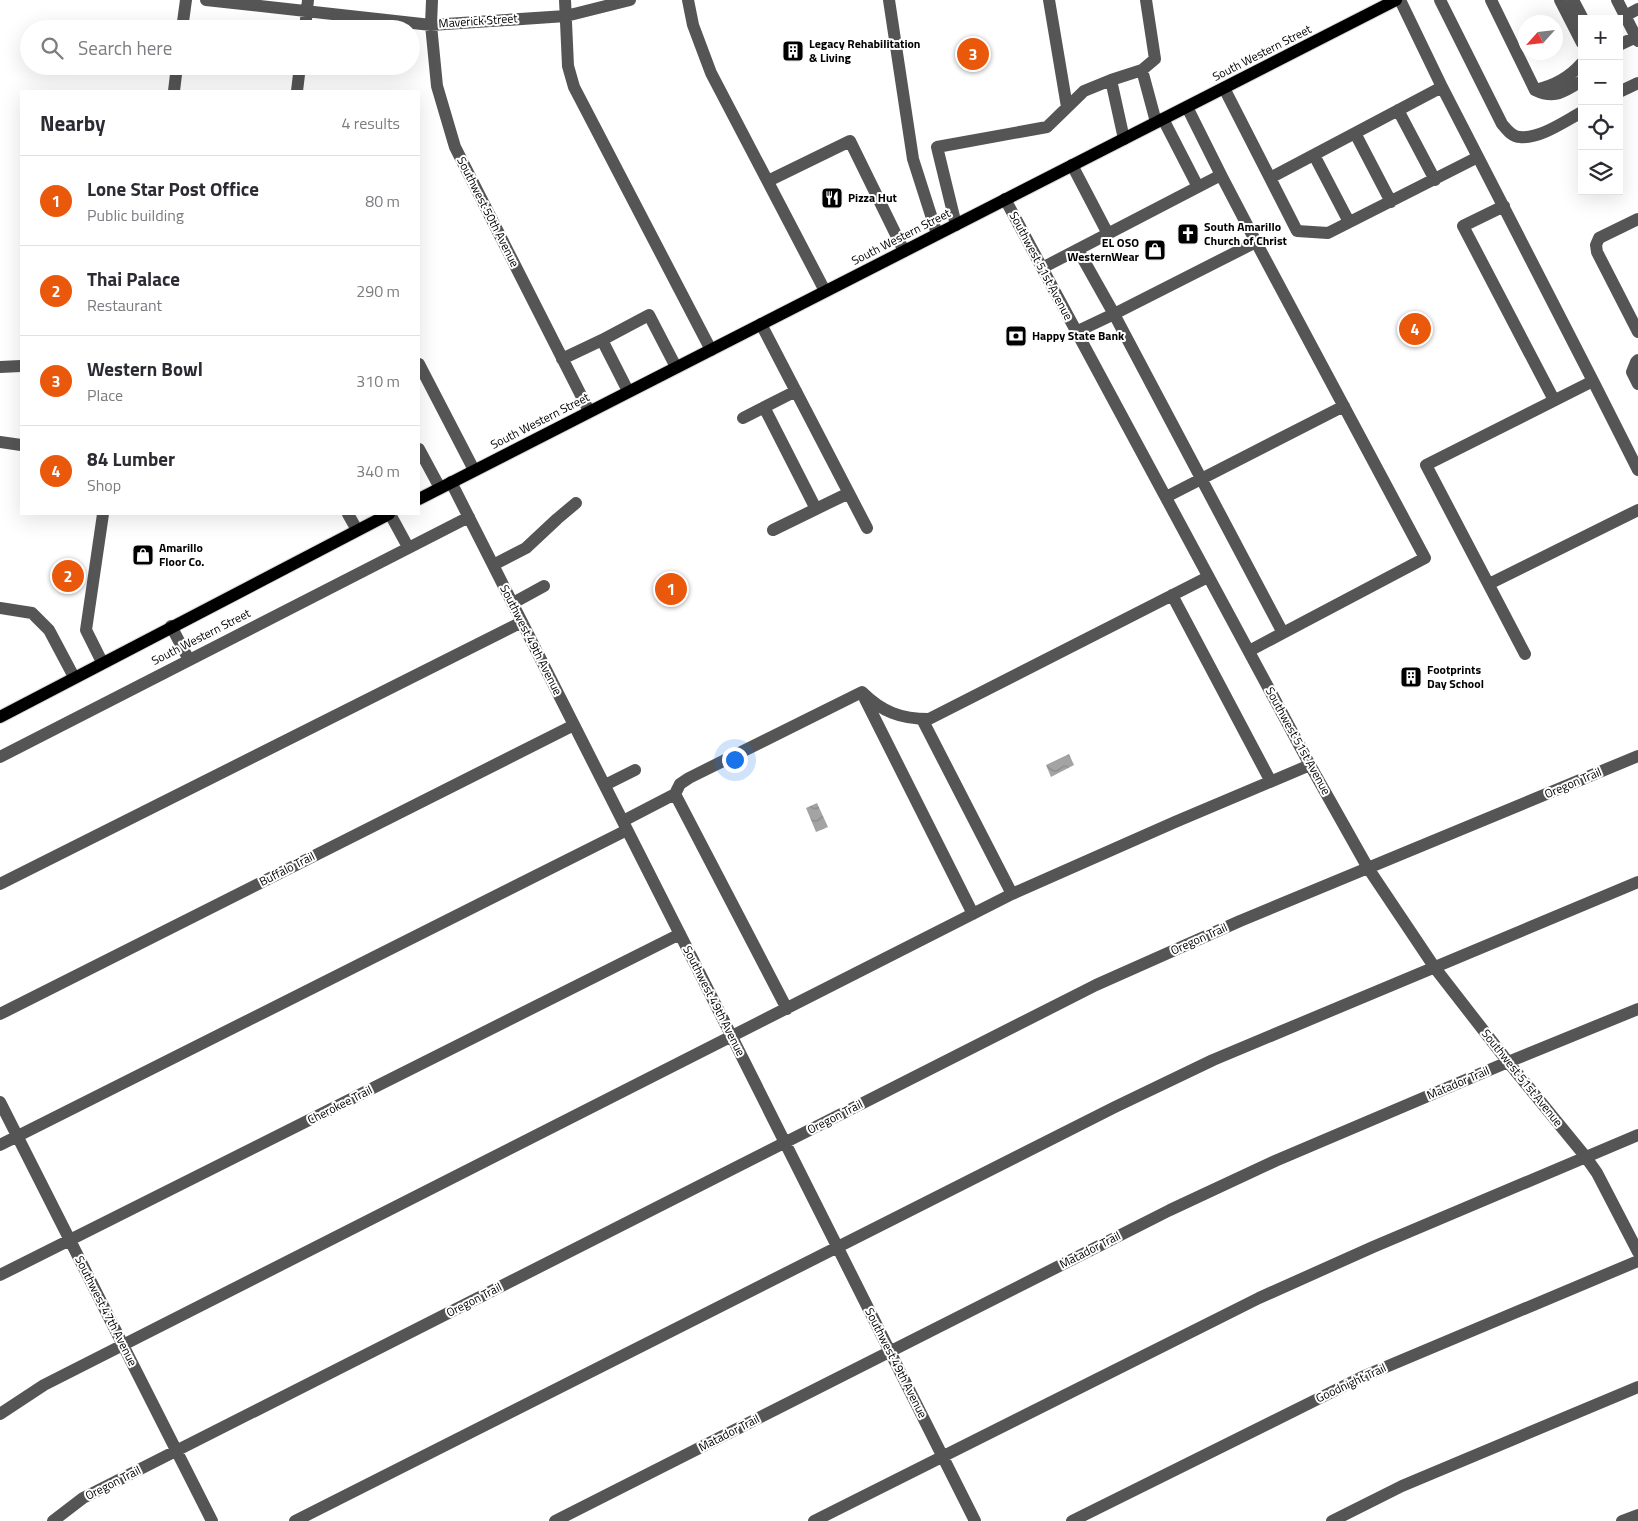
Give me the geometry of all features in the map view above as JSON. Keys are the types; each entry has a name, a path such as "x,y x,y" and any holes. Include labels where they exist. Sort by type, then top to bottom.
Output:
{"main road":[{"name":"South Western Street","path":"420,498 1396,0"},
{"name":"South Western Street","path":"0,717 171,626 388,515"}],"street":[{"path":"183,20 186,0"},
{"name":"Maverick Street","path":"206,0 308,6 404,20"},
{"name":"Southwest 50th Avenue","path":"432,0 431,24 437,86 455,147 589,411"},
{"path":"565,0 568,66 574,87 711,350"},
{"name":"Maverick Street","path":"420,22 431,24 566,16 630,0"},
{"path":"688,0 693,25 711,73 825,291"},
{"path":"889,0 913,159 937,234"},
{"path":"1049,0 1067,108"},
{"path":"956,225 937,147 1047,127 1084,91 1142,70 1155,59 1146,0"},
{"path":"1400,0 1638,470"},
{"path":"1440,0 1502,124 1508,132 1519,138 1536,136 1578,114"},
{"path":"1492,0 1535,90 1546,96 1556,95 1578,83"},
{"path":"1560,0 1578,35"},
{"path":"1573,0 1581,15"},
{"path":"1617,0 1637,39 1623,44"},
{"path":"306,20 308,6"},
{"path":"1625,16 1638,9"},
{"path":"1535,90 1550,87 1570,76 1578,67"},
{"path":"1142,70 1160,121 1198,186"},
{"path":"174,90 176,75"},
{"path":"297,90 299,75"},
{"path":"1111,80 1124,139"},
{"path":"1623,90 1638,83"},
{"path":"1270,178 1442,86"},
{"path":"1224,88 1298,231 1328,233 1478,157"},
{"path":"1187,107 1256,242 1425,558 1249,652"},
{"path":"1398,110 1435,180"},
{"path":"1355,133 1391,202"},
{"path":"768,181 850,141 904,251"},
{"path":"1314,155 1349,222"},
{"path":"1072,165 1108,234"},
{"path":"1042,268 1221,175"},
{"name":"Southwest 51st Avenue","path":"1005,199 1310,765 1368,868 1435,968 1597,1173 1638,1252"},
{"path":"1504,206 1463,226 1554,400"},
{"path":"1638,219 1599,238 1596,245 1597,252 1638,332"},
{"path":"1076,332 1256,242"},
{"path":"1078,250 1114,314 1283,633"},
{"path":"562,359 649,315 676,367"},
{"path":"761,324 867,528"},
{"path":"602,340 628,392"},
{"path":"1638,360 1632,372 1638,384"},
{"path":"0,367 20,366"},
{"path":"420,366 474,470"},
{"path":"1525,654 1426,465 1593,381"},
{"path":"743,418 796,391"},
{"path":"1166,497 1344,406"},
{"path":"764,407 816,509"},
{"path":"0,442 20,445"},
{"name":"Southwest 49th Avenue","path":"420,451 469,517 975,1521"},
{"path":"773,530 849,492"},
{"path":"493,565 526,548 557,518 576,503"},
{"path":"1489,584 1638,510"},
{"path":"102,662 86,630 103,515"},
{"path":"349,515 357,530"},
{"path":"391,515 408,547"},
{"name":"South Western Street","path":"0,756 469,517"},
{"path":"862,692 874,704 888,712 910,719 929,719 1208,577"},
{"path":"512,603 544,586"},
{"path":"1172,595 1270,780"},
{"path":"0,608 32,613 49,630 74,677"},
{"path":"0,884 522,622"},
{"path":"171,626 189,660"},
{"path":"0,1145 625,825 675,794 680,784 689,778 862,692"},
{"path":"862,692 973,914"},
{"path":"922,719 1012,894"},
{"name":"Buffalo Trail","path":"0,1014 574,725"},
{"name":"Oregon Trail","path":"53,1521 83,1498 1096,986 1240,921 1638,756"},
{"path":"0,1414 44,1385 1012,894 1270,780 1310,765"},
{"path":"605,785 635,770"},
{"path":"675,794 787,1009"},
{"path":"295,1521 1115,1107 1204,1064 1638,882"},
{"name":"Cherokee Trail","path":"0,1275 680,934"},
{"name":"Matador Trail","path":"555,1521 1187,1202 1275,1161 1638,1009"},
{"name":"Southwest 47th Avenue","path":"0,1102 212,1521"},
{"path":"814,1521 1259,1298 1373,1247 1638,1135"},
{"name":"Goodnight Trail","path":"1072,1521 1362,1377 1638,1261"},
{"path":"1332,1521 1402,1486 1638,1387"},
{"path":"1622,1521 1638,1514"}],"water":[{"path":"1069,754 1074,765 1051,777 1046,765"},
{"path":"817,803 828,827 816,832 806,808"}],"place":[{"name":"Legacy Rehabilitation & Living","path":"793,51"},
{"name":"Western Bowl","path":"973,54"},
{"name":"Pizza Hut","path":"832,198"},
{"name":"South Amarillo Church of Christ","path":"1188,234"},
{"name":"EL OSO WesternWear","path":"1155,250"},
{"name":"84 Lumber","path":"1415,329"},
{"name":"Happy State Bank","path":"1016,336"},
{"name":"Amarillo Floor Co.","path":"143,555"},
{"name":"Thai Palace","path":"68,576"},
{"name":"Lone Star Post Office","path":"671,589"},
{"name":"Footprints Day School","path":"1411,677"}]}
